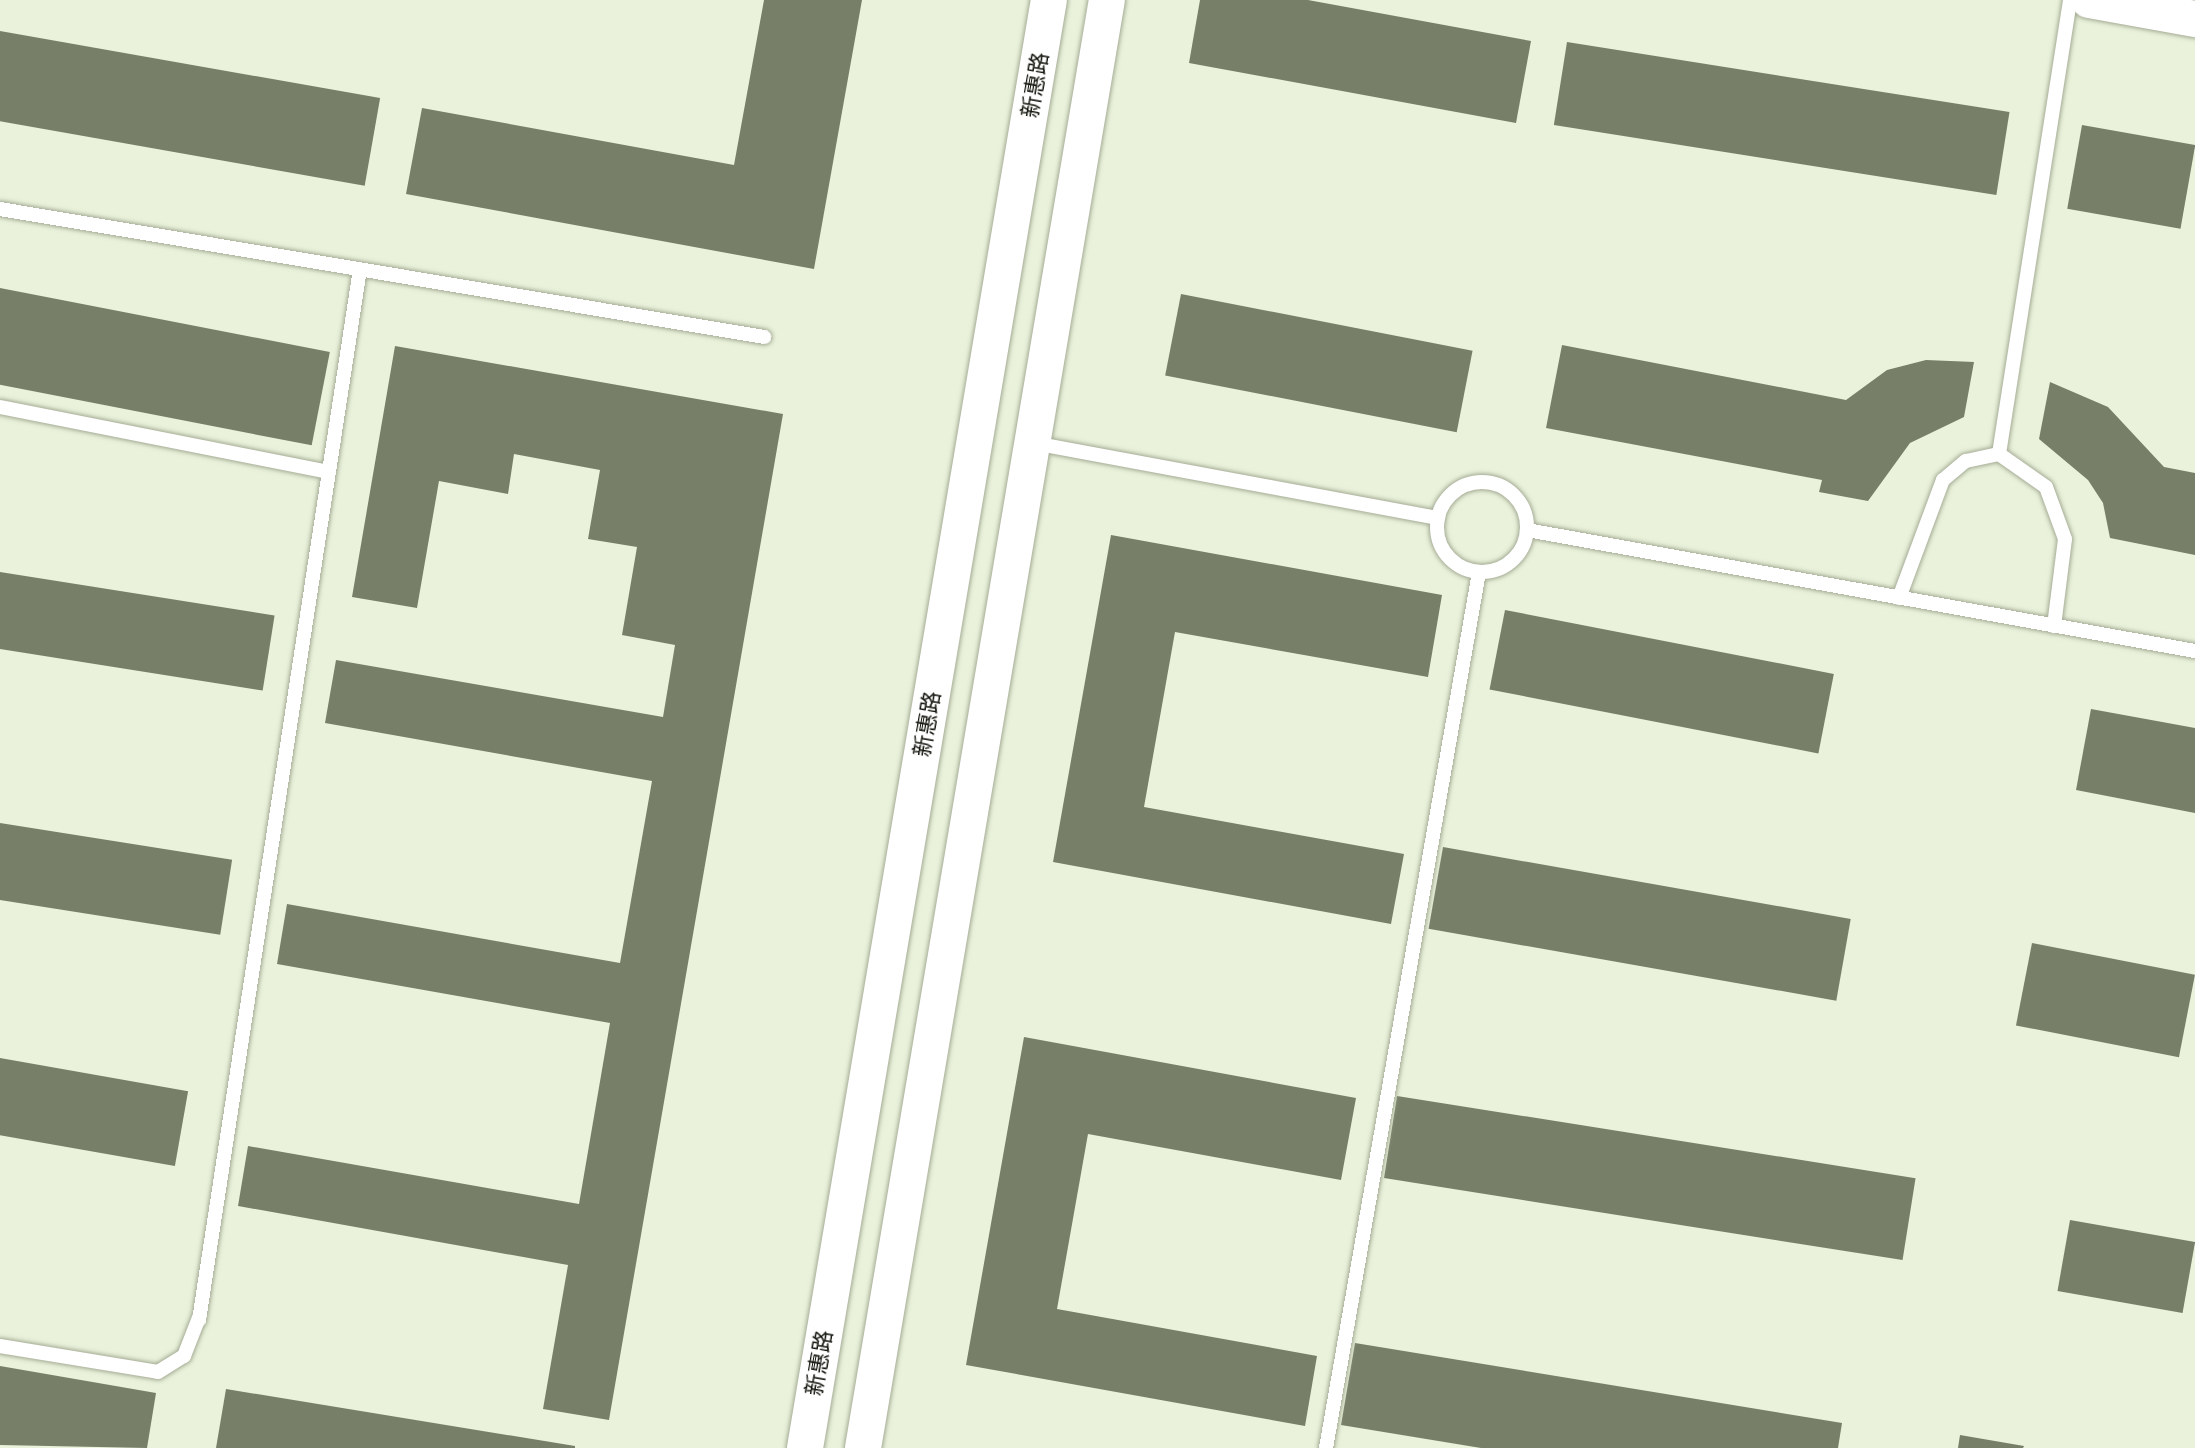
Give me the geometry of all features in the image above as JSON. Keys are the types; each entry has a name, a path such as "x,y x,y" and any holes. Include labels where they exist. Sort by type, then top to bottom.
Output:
{"street":[{"name":"新惠路","path":"805,1448 1049,0"},
{"path":"863,1448 1107,0"},
{"path":"2089,0 2195,19"}],"lane":[{"path":"1999,454 2070,0"},
{"path":"0,209 764,337"},
{"path":"0,1346 158,1372 184,1356 200,1317 360,269"},
{"path":"0,407 328,472"},
{"path":"1033,443 1438,518"},
{"path":"1899,598 1943,480 1966,461 1999,454 2046,487 2065,539 2054,626"},
{"path":"1479,482 1508,490 1527,530 1513,560 1479,572 1451,560 1438,518 1451,494 1479,482"},
{"path":"1527,530 2195,651"},
{"path":"1326,1448 1479,572"}],"building":[{"path":"764,0 862,0 814,269 406,194 422,108 734,165"},
{"path":"1200,0 1308,0 1531,41 1516,123 1189,63"},
{"path":"0,31 380,98 365,186 0,121"},
{"path":"1567,42 2009,112 1996,195 1554,125"},
{"path":"2082,125 2195,145 2180,229 2067,209"},
{"path":"0,288 330,352 312,445 0,385"},
{"path":"1181,294 1473,351 1457,432 1165,375"},
{"path":"1562,345 1846,400 1887,370 1926,360 1974,362 1964,417 1910,443 1868,501 1819,492 1822,480 1546,428"},
{"path":"395,346 783,414 609,1420 543,1409 568,1265 238,1206 248,1146 579,1204 610,1023 277,964 287,904 620,963 652,781 325,723 336,660 663,717 675,645 622,635 637,547 588,539 600,470 514,454 508,494 439,481 417,608 352,597"},
{"path":"2050,382 2108,407 2164,467 2195,473 2195,555 2110,538 2103,503 2088,480 2039,439"},
{"path":"1111,535 1442,595 1428,677 1175,632 1144,807 1404,854 1391,924 1053,862"},
{"path":"0,572 275,615 263,691 0,649"},
{"path":"1505,610 1834,674 1818,753 1490,690"},
{"path":"2091,709 2195,728 2195,813 2076,790"},
{"path":"0,823 232,860 220,935 0,900"},
{"path":"1443,847 1851,919 1836,1001 1429,929"},
{"path":"2032,943 2195,975 2179,1057 2016,1025"},
{"path":"1024,1037 1356,1098 1341,1180 1088,1134 1057,1309 1317,1356 1305,1426 966,1365"},
{"path":"0,1058 188,1091 175,1166 0,1135"},
{"path":"1397,1096 1916,1178 1903,1260 1384,1178"},
{"path":"2070,1220 2195,1242 2183,1313 2057,1291"},
{"path":"1355,1343 1842,1423 1838,1448 1481,1448 1341,1425"},
{"path":"0,1366 156,1393 147,1448 0,1445"},
{"path":"226,1389 575,1446 575,1448 216,1448"},
{"path":"1960,1435 2024,1446 1958,1448"}]}
